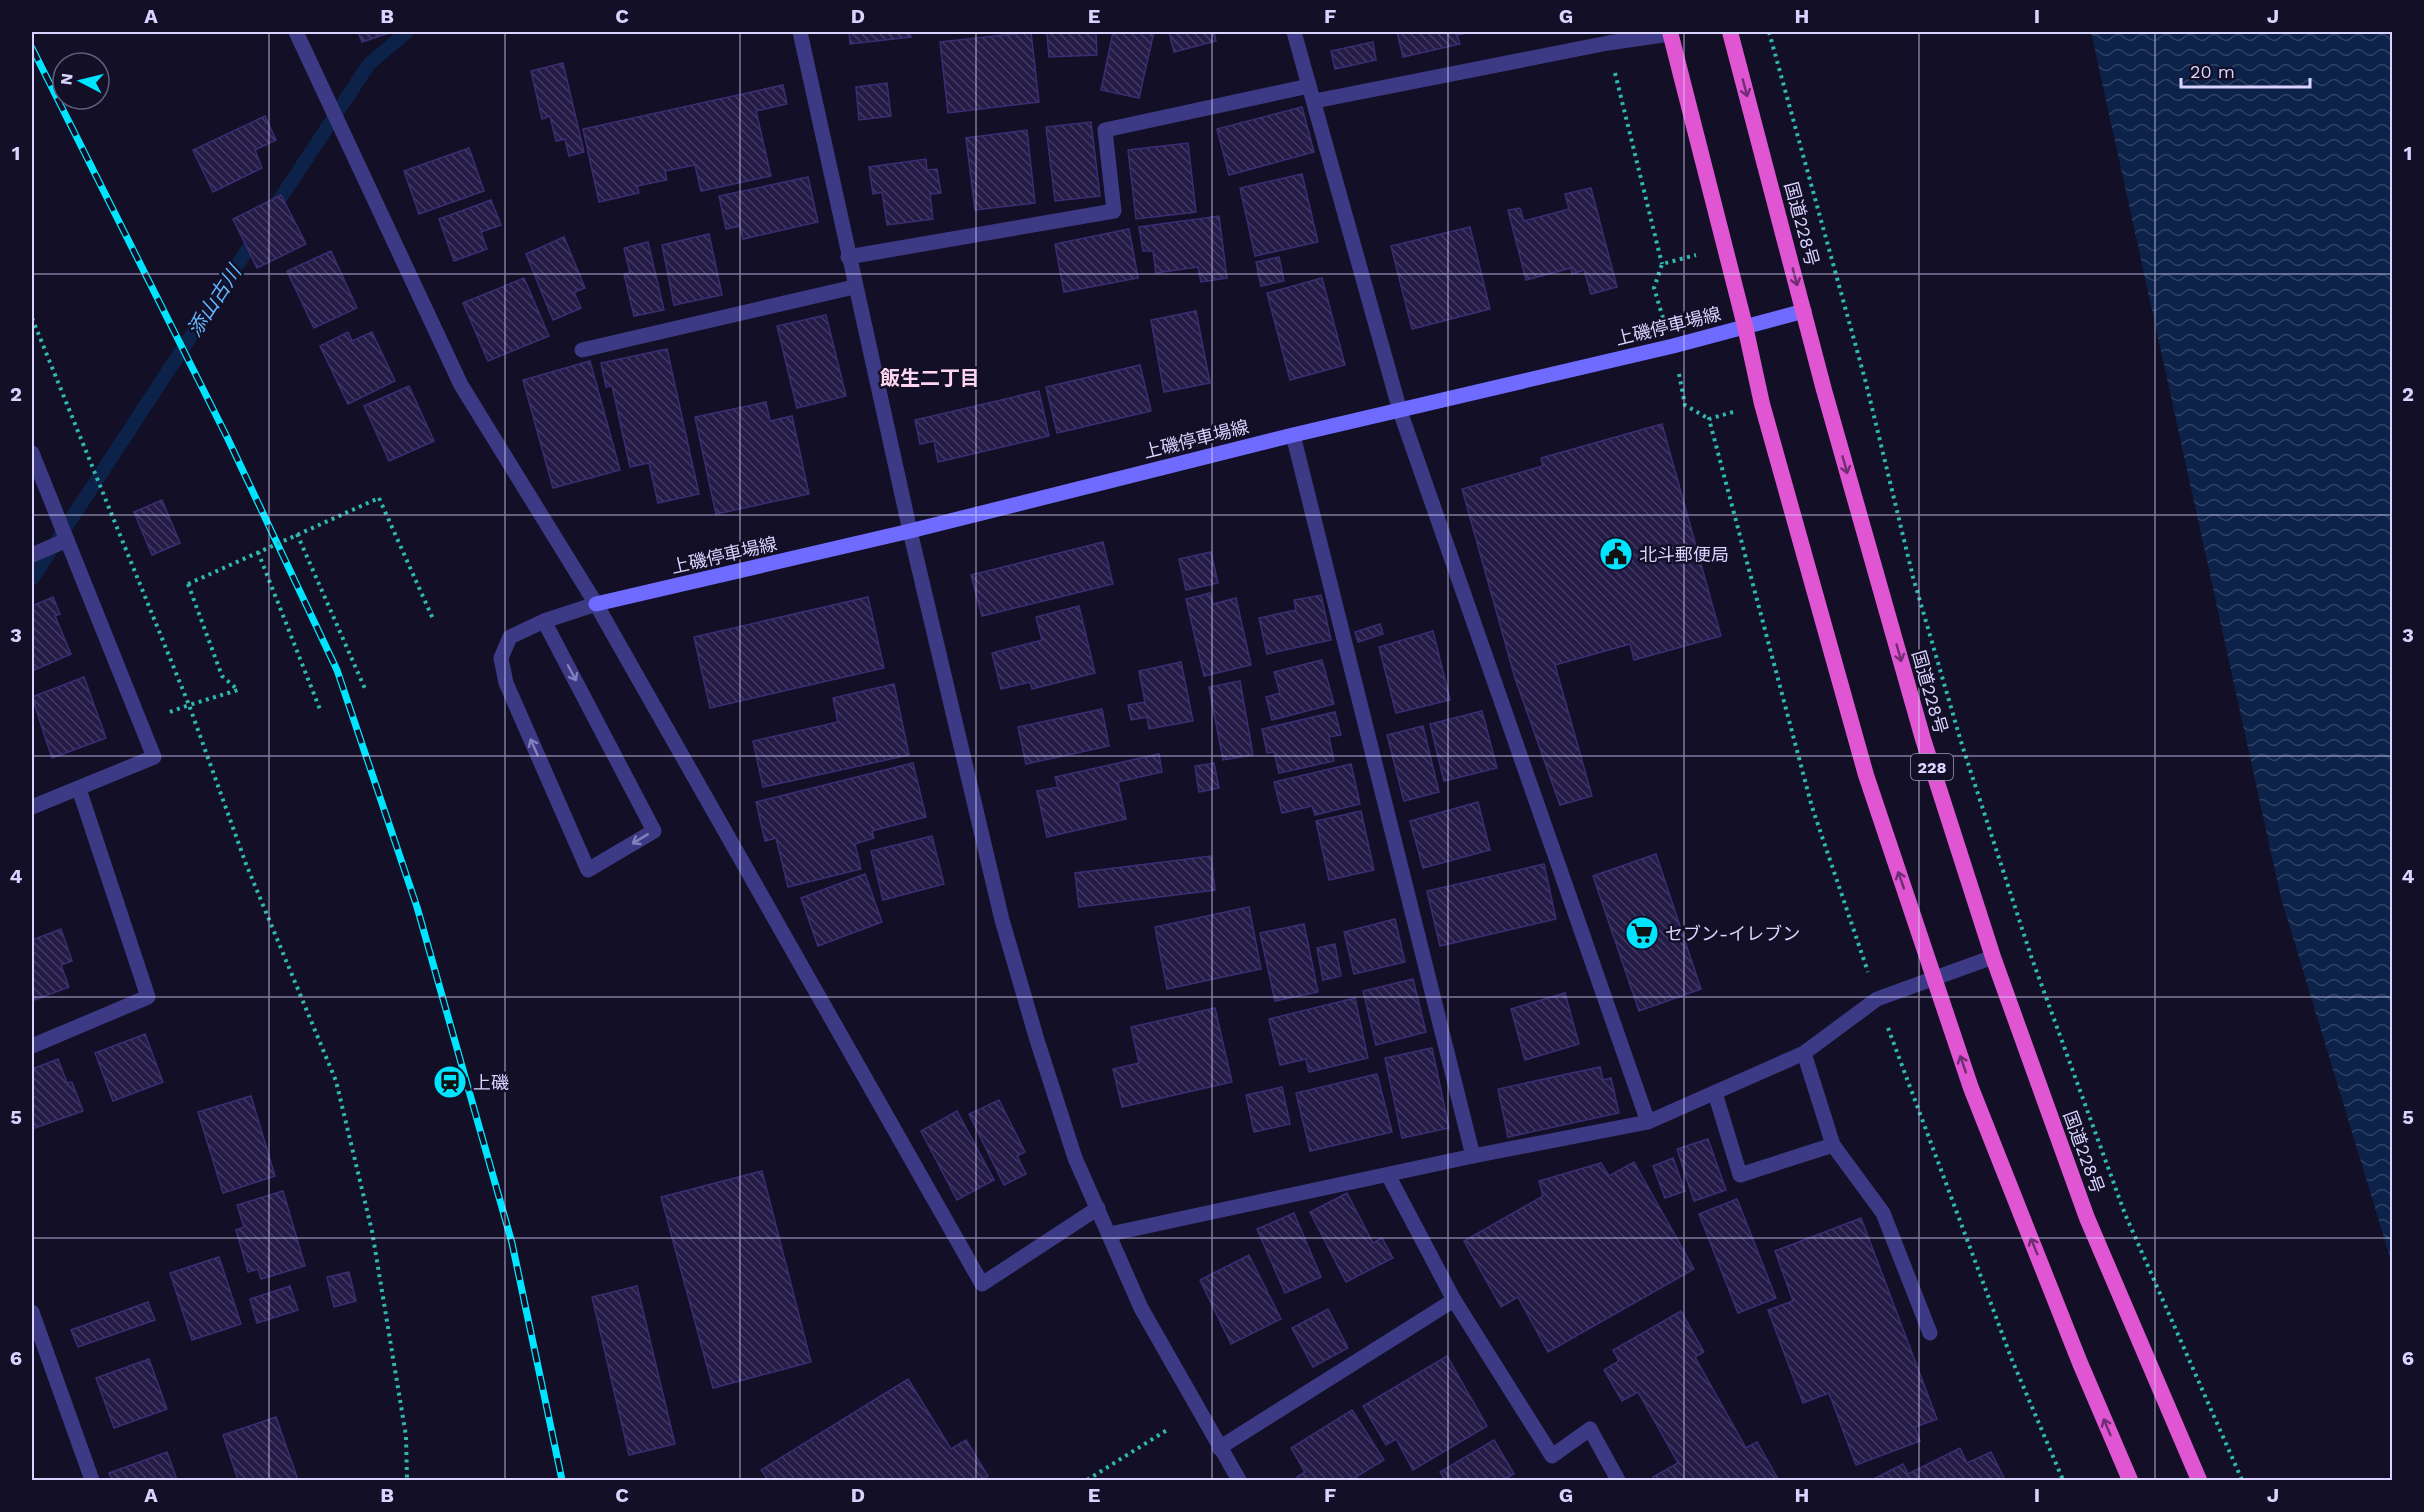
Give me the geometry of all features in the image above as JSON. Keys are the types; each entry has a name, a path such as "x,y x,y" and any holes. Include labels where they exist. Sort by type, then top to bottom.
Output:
{"highway":[{"name":"国道228号","path":"1730,32 1824,390 1923,740 1993,957 2087,1218 2199,1480"},
{"path":"1670,33 1745,326 1762,404 1866,775 1971,1088 2080,1363 2130,1480"}],"main road":[{"name":"上磯停車場線","path":"596,604 909,531 1293,435 1673,346 1804,311"}],"street":[{"path":"296,32 461,385 596,604 982,1284 1098,1208"},
{"path":"800,32 909,531 1002,920 1037,1040 1072,1147 1141,1308 1239,1480"},
{"path":"1294,32 1400,411 1648,1122"},
{"path":"1315,101 1608,43 1670,33"},
{"path":"848,257 1114,211 1105,130 1309,86"},
{"path":"582,350 854,287"},
{"path":"1293,435 1473,1156"},
{"path":"32,453 154,756 32,807"},
{"path":"32,555 67,540"},
{"path":"544,621 654,831 588,870 506,683 501,658 510,637 544,621 596,604"},
{"path":"32,1046 148,998 79,789"},
{"path":"1110,1234 1473,1156 1648,1122 1804,1053 1877,999 1993,957"},
{"path":"1804,1053 1833,1145 1883,1213 1930,1334"},
{"path":"1714,1093 1740,1175 1833,1145"},
{"path":"1389,1175 1454,1300 1552,1456 1590,1429 1618,1480"},
{"path":"1219,1448 1454,1300"},
{"path":"32,1312 92,1480"}],"path":[{"path":"1770,32 1866,383 1913,577 1962,745 2031,956 2125,1214 2242,1480"},
{"path":"1608,43 1662,264"},
{"path":"32,318 189,705 246,864 336,1081 376,1254 406,1436 407,1480"},
{"path":"1824,390 1866,383"},
{"path":"1762,404 1709,419 1812,807 1877,999 2008,1349 2063,1480"},
{"path":"140,723 238,690 222,676 188,584 379,498 433,619"},
{"path":"297,534 366,691"},
{"path":"258,552 321,712"},
{"path":"1088,1480 1167,1430"}],"water":[{"path":"2091,32 2392,32 2392,1264 2281,898"}],"building":[{"path":"358,32 392,32 362,42"},
{"path":"849,32 910,32 911,37 850,44"},
{"path":"1031,32 1039,102 948,113 940,42"},
{"path":"1047,32 1096,32 1097,55 1049,57"},
{"path":"1113,32 1154,32 1139,98 1101,90"},
{"path":"1169,32 1214,32 1216,41 1174,52"},
{"path":"1397,32 1474,32 1457,35 1460,44 1403,57"},
{"path":"1373,42 1376,60 1335,69 1331,51"},
{"path":"563,63 584,152 569,156 565,139 556,141 550,116 542,119 531,71"},
{"path":"887,83 891,116 859,120 856,87"},
{"path":"783,85 787,104 756,111 771,176 701,191 695,165 665,171 667,180 637,186 639,193 599,202 583,129"},
{"path":"1302,107 1314,152 1229,175 1217,129"},
{"path":"265,116 276,140 255,150 262,168 213,192 193,150"},
{"path":"1091,122 1100,196 1055,201 1046,127"},
{"path":"1027,130 1035,203 975,210 966,138"},
{"path":"1188,143 1196,212 1136,219 1128,150"},
{"path":"469,148 484,191 419,214 404,171"},
{"path":"926,159 927,170 937,169 941,193 930,194 933,219 887,225 882,192 873,194 869,167"},
{"path":"1302,174 1318,242 1255,256 1240,188"},
{"path":"808,177 818,222 743,239 740,226 726,229 719,196"},
{"path":"1591,188 1617,287 1591,294 1584,270 1572,274 1571,268 1526,280 1508,210 1520,208 1524,221 1569,209 1565,194"},
{"path":"281,195 306,244 257,268 233,219"},
{"path":"491,200 501,225 481,232 487,249 454,261 439,219"},
{"path":"1219,216 1227,278 1201,282 1198,267 1156,273 1153,251 1143,251 1139,227"},
{"path":"1470,227 1490,309 1412,329 1391,246"},
{"path":"1129,229 1138,278 1064,292 1055,244"},
{"path":"709,234 722,295 674,305 662,245"},
{"path":"564,237 585,288 574,292 581,308 553,320 526,254"},
{"path":"648,242 664,310 634,316 624,274 630,273 624,248"},
{"path":"331,251 357,308 314,328 287,271"},
{"path":"1279,257 1284,281 1261,286 1256,262"},
{"path":"524,278 549,336 488,361 463,303"},
{"path":"1322,278 1345,365 1290,380 1267,293"},
{"path":"1196,311 1210,383 1164,392 1151,320"},
{"path":"826,315 846,396 797,408 777,326"},
{"path":"348,332 352,341 372,332 395,381 348,404 320,346"},
{"path":"667,349 699,494 658,503 649,463 630,467 612,386 606,387 601,363"},
{"path":"590,361 620,470 553,488 523,380"},
{"path":"1140,365 1151,411 1057,433 1046,387"},
{"path":"409,386 434,441 389,461 364,406"},
{"path":"1039,391 1049,436 938,462 934,441 920,444 915,420"},
{"path":"766,402 770,421 792,416 809,494 716,514 695,417"},
{"path":"1662,424 1721,636 1634,660 1630,644 1555,665 1592,796 1560,805 1515,678 1462,489 1543,466 1541,458"},
{"path":"162,500 180,543 152,555 134,512"},
{"path":"1103,542 1113,584 982,616 971,575"},
{"path":"1211,552 1218,583 1186,590 1179,559"},
{"path":"1210,593 1213,604 1236,598 1251,665 1204,676 1186,599"},
{"path":"1321,595 1331,640 1267,654 1259,618 1296,610 1294,600"},
{"path":"53,597 60,614 55,616 71,654 32,671 32,606"},
{"path":"868,597 884,668 710,708 694,637"},
{"path":"1079,606 1095,673 1032,689 1030,682 1001,689 992,653 1042,640 1036,617"},
{"path":"1380,624 1383,634 1358,642 1355,632"},
{"path":"1433,631 1450,700 1396,713 1379,647"},
{"path":"1322,660 1334,704 1272,720 1266,697 1280,693 1274,672"},
{"path":"1181,662 1193,721 1149,729 1147,717 1131,720 1128,705 1145,702 1139,671"},
{"path":"84,677 106,738 52,758 32,697"},
{"path":"1240,681 1253,755 1223,760 1209,687"},
{"path":"894,684 909,755 763,787 753,741 838,722 833,698"},
{"path":"1102,709 1109,746 1026,764 1018,727"},
{"path":"1482,711 1497,768 1444,781 1430,724"},
{"path":"1335,712 1341,735 1329,737 1334,761 1279,773 1274,752 1267,753 1262,729"},
{"path":"1423,726 1439,792 1404,801 1387,735"},
{"path":"1159,754 1162,772 1118,782 1126,819 1047,837 1037,791 1058,787 1055,777"},
{"path":"913,763 926,817 872,831 874,838 855,844 861,869 788,887 776,838 765,841 756,802"},
{"path":"1214,763 1219,788 1199,792 1195,766"},
{"path":"1351,764 1360,804 1315,815 1312,806 1282,813 1274,782"},
{"path":"1478,802 1490,850 1423,868 1410,821"},
{"path":"1361,811 1374,870 1329,880 1316,821"},
{"path":"932,836 944,884 883,900 871,851"},
{"path":"1656,854 1701,989 1639,1011 1593,876"},
{"path":"1211,856 1215,890 1079,907 1075,873"},
{"path":"1544,864 1556,919 1440,946 1427,891"},
{"path":"865,874 882,922 818,946 801,898"},
{"path":"1249,907 1261,969 1167,989 1155,927"},
{"path":"1395,919 1405,962 1354,974 1344,932"},
{"path":"1304,924 1318,992 1275,1001 1260,933"},
{"path":"61,929 72,961 61,965 69,987 32,1001 32,940"},
{"path":"1335,944 1341,976 1323,980 1317,948"},
{"path":"1413,979 1426,1032 1376,1045 1363,991"},
{"path":"1565,993 1579,1044 1525,1060 1511,1009"},
{"path":"1355,998 1368,1058 1309,1072 1306,1059 1280,1065 1269,1019"},
{"path":"1215,1008 1232,1082 1122,1107 1113,1069 1139,1063 1131,1027"},
{"path":"145,1034 163,1082 113,1101 95,1053"},
{"path":"1432,1048 1449,1128 1402,1138 1385,1058"},
{"path":"58,1059 67,1083 72,1082 83,1111 32,1129 32,1069"},
{"path":"1600,1067 1603,1080 1611,1078 1619,1113 1508,1137 1498,1089"},
{"path":"1377,1074 1392,1132 1310,1151 1296,1093"},
{"path":"1282,1087 1290,1124 1254,1132 1246,1095"},
{"path":"251,1096 275,1176 223,1193 198,1112"},
{"path":"999,1100 1025,1152 1017,1156 1026,1174 1004,1185 969,1114"},
{"path":"957,1111 994,1180 957,1200 921,1131"},
{"path":"1708,1139 1726,1190 1694,1201 1677,1149"},
{"path":"1673,1158 1685,1191 1665,1198 1653,1166"},
{"path":"1634,1162 1694,1269 1548,1352 1518,1297 1501,1307 1464,1241 1543,1196 1539,1181 1601,1163 1609,1176"},
{"path":"762,1171 811,1362 713,1388 661,1197"},
{"path":"283,1191 305,1266 261,1279 258,1269 248,1272 236,1230 244,1227 237,1205"},
{"path":"1347,1193 1373,1243 1382,1238 1393,1258 1346,1282 1310,1212"},
{"path":"1737,1199 1776,1298 1738,1313 1699,1214"},
{"path":"1294,1213 1321,1277 1285,1293 1257,1229"},
{"path":"1861,1218 1937,1419 1915,1427 1920,1441 1856,1465 1829,1393 1803,1403 1768,1310 1793,1301 1775,1251"},
{"path":"1249,1255 1281,1319 1231,1344 1200,1280"},
{"path":"219,1257 241,1324 192,1340 170,1273"},
{"path":"349,1272 356,1301 334,1307 327,1277"},
{"path":"290,1286 298,1310 257,1323 250,1299"},
{"path":"637,1286 675,1444 629,1455 592,1297"},
{"path":"148,1302 155,1320 78,1347 71,1330"},
{"path":"1328,1309 1348,1348 1313,1367 1292,1328"},
{"path":"1681,1311 1704,1352 1695,1357 1746,1448 1757,1442 1778,1479 1655,1480 1653,1477 1678,1463 1638,1392 1622,1401 1604,1370 1619,1361 1613,1350"},
{"path":"1447,1356 1487,1426 1413,1470 1396,1439 1386,1445 1363,1406"},
{"path":"149,1359 167,1409 114,1428 96,1378"},
{"path":"908,1379 951,1449 966,1440 988,1476 981,1480 768,1480 761,1470"},
{"path":"1352,1410 1384,1460 1351,1480 1299,1480 1297,1477 1305,1472 1291,1448"},
{"path":"276,1417 298,1480 238,1480 223,1435"},
{"path":"1494,1440 1514,1474 1503,1480 1445,1480 1440,1472"},
{"path":"1960,1448 1967,1463 1991,1452 2005,1480 1872,1480 1903,1464 1908,1474"},
{"path":"167,1452 177,1480 112,1480 109,1473"}],"waterway":[{"name":"添山古川","path":"272,211 369,64 407,32"},
{"name":"添山古川","path":"32,579 257,235"}],"railway":[{"path":"32,48 227,437 337,670 417,907 512,1243 562,1480"}],"place":[{"name":"北斗郵便局","path":"1616,554"},
{"name":"セブン-イレブン","path":"1642,933"},
{"name":"上磯","path":"450,1082"}],"district":[{"name":"飯生二丁目","path":"930,378"}]}
